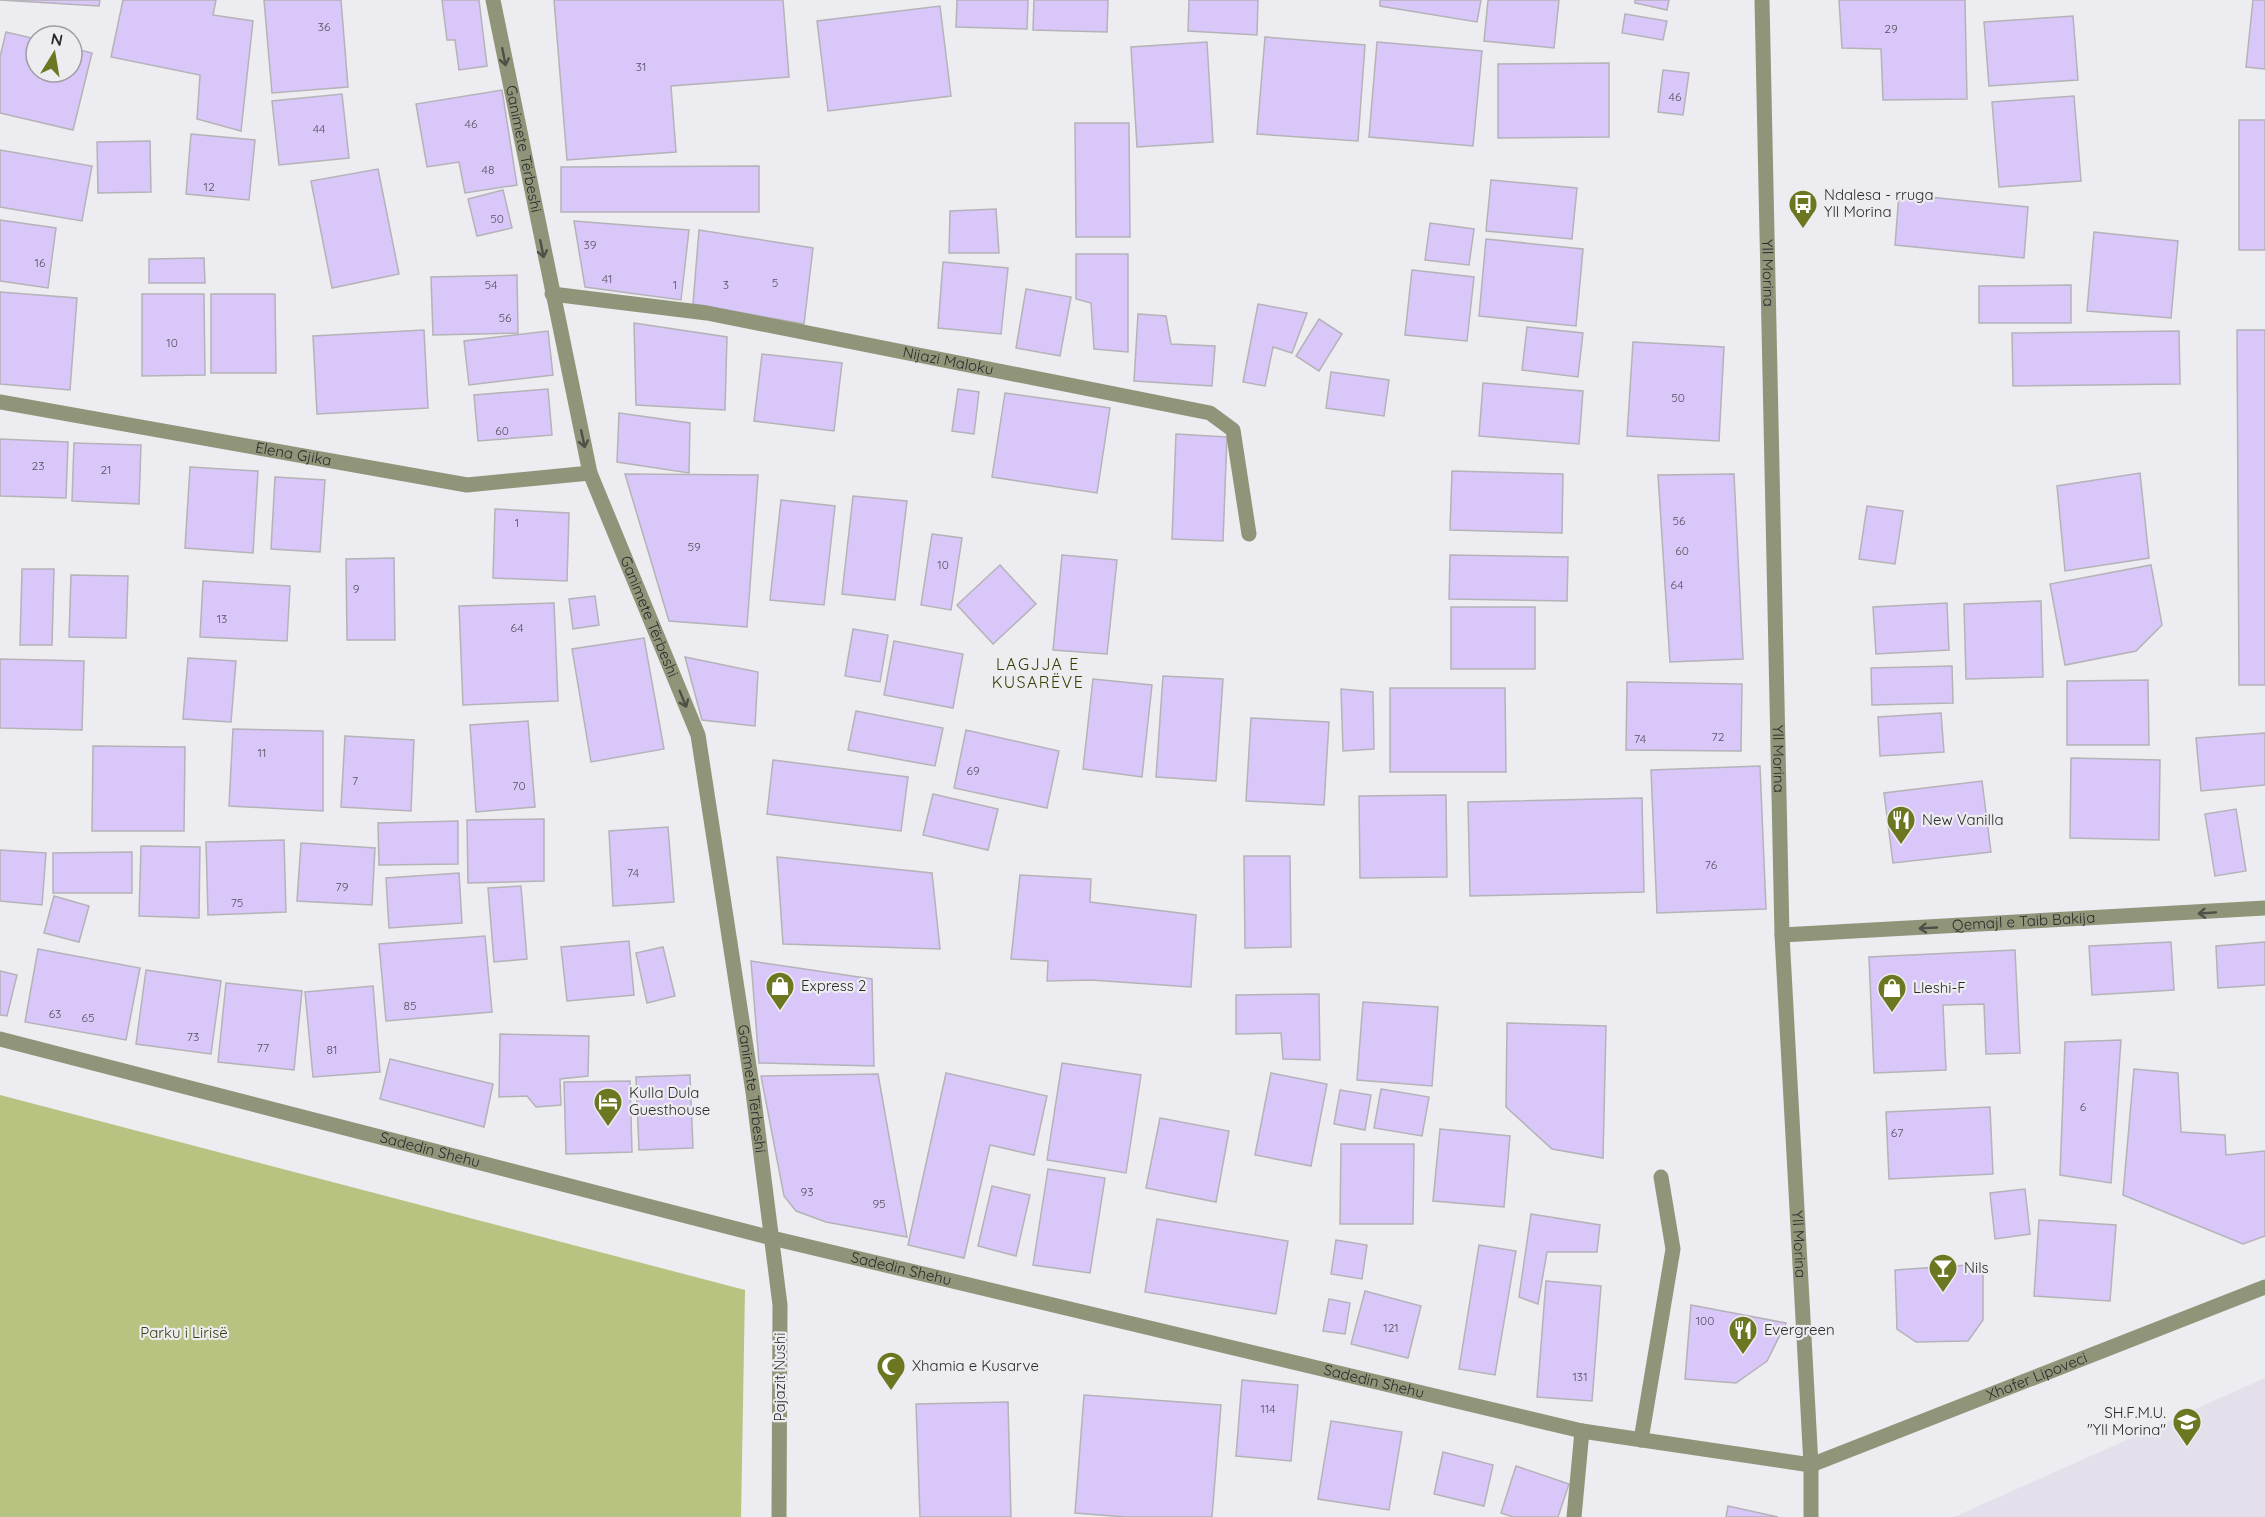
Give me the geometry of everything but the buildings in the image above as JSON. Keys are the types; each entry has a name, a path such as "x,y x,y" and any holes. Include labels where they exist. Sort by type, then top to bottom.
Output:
{"street":[{"name":"Ganimete Tërbeshi","path":"492,0 590,473 698,735 753,1092 772,1238"},
{"name":"Yll Morina","path":"1762,0 1782,935 1811,1465 1811,1517"},
{"name":"Nijazi Maloku","path":"552,294 707,313 1210,413 1233,430 1249,534"},
{"name":"Elena Gjika","path":"0,402 467,486 590,473"},
{"name":"Qemajl e Taib Bakija","path":"1782,935 2265,908"},
{"name":"Sadedin Shehu","path":"0,1039 772,1238 1582,1431 1811,1465"},
{"path":"1641,1440 1673,1249 1661,1177"},
{"name":"Pajazit Nushi","path":"772,1238 780,1305 778,1517"},
{"name":"Xhafer Lipoveci","path":"1811,1465 2265,1287"},
{"path":"1574,1517 1582,1431"}],"shaded area":[{"name":"SH.F.M.U. \"Yll Morina\"","path":"2265,1378 2265,1517 1954,1517"}],"green space":[{"name":"Parku i Lirisë","path":"0,1095 745,1290 741,1517 0,1517"}],"place":[{"name":"Ndalesa - rruga Yll Morina","path":"1803,230"},
{"name":"New Vanilla","path":"1901,846"},
{"name":"Express 2","path":"780,1012"},
{"name":"Lleshi-F","path":"1892,1014"},
{"name":"Kulla Dula Guesthouse","path":"608,1128"},
{"name":"Nils","path":"1943,1294"},
{"name":"Evergreen","path":"1743,1356"},
{"name":"Xhamia e Kusarve","path":"891,1392"},
{"name":"SH.F.M.U. \"Yll Morina\"","path":"2187,1448"}],"district":[{"name":"LAGJJA E KUSARËVE","path":"1038,673"}]}
